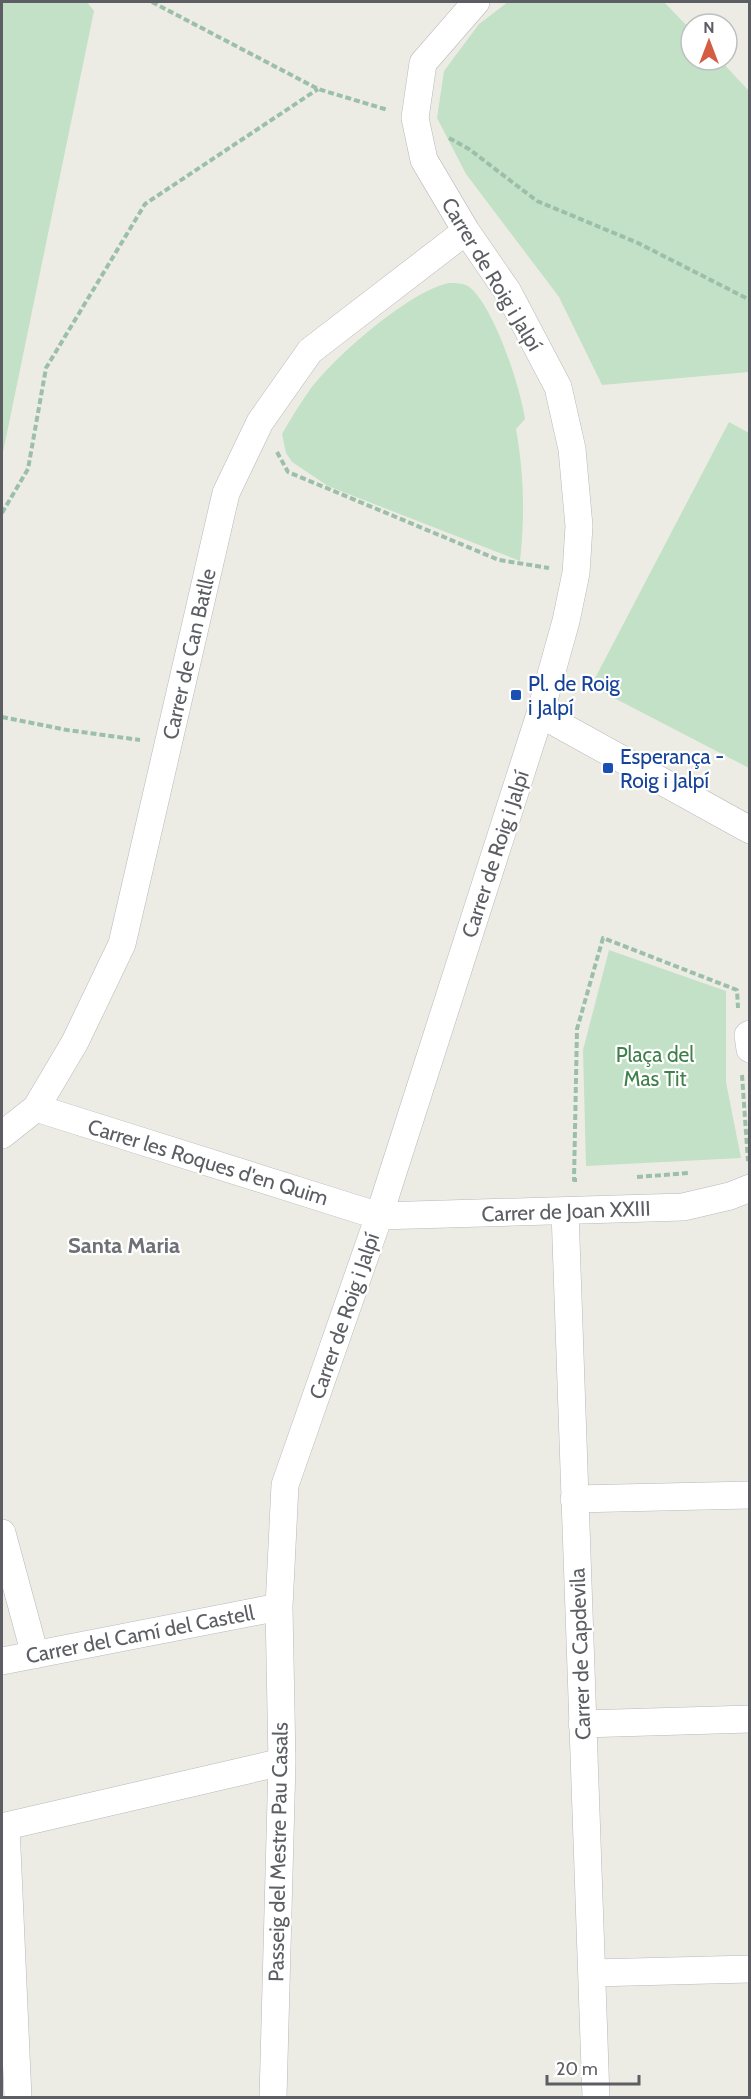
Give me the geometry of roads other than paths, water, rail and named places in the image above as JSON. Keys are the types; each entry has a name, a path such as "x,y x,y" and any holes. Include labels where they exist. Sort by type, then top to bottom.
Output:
{"street":[{"name":"Carrer de Roig i Jalpí","path":"279,1607 285,1485 379,1216 540,714 566,621 576,573 579,526 572,449 558,387 508,292 466,231 424,160 415,118 423,63 476,2"},
{"name":"Carrer de Can Batlle","path":"2,1135 36,1108 75,1042 122,945 226,493 260,422 310,351 466,231"},
{"path":"540,714 750,830"},
{"path":"744,1024 748,1035 746,1060"},
{"name":"Carrer les Roques d'en Quim","path":"36,1108 379,1216"},
{"name":"Carrer de Joan XXIII","path":"379,1216 683,1207 730,1196 749,1177"},
{"name":"Carrer de Capdevila","path":"565,1211 596,2097"},
{"path":"574,1499 750,1495"},
{"path":"2,1533 35,1655"},
{"name":"Carrer del Camí del Castell","path":"2,1661 279,1607"},
{"name":"Passeig del Mestre Pau Casals","path":"273,2097 282,1762 279,1607"},
{"path":"582,1724 750,1719"},
{"path":"18,2097 4,1827 282,1762"},
{"path":"592,1973 750,1969"}],"place":[{"name":"Pl. de Roig i Jalpí","path":"516,695"},
{"name":"Esperança - Roig i Jalpí","path":"608,768"}],"district":[{"name":"Santa Maria","path":"124,1245"}],"park label":[{"name":"Plaça del Mas Tit","path":"655,1066"}]}
